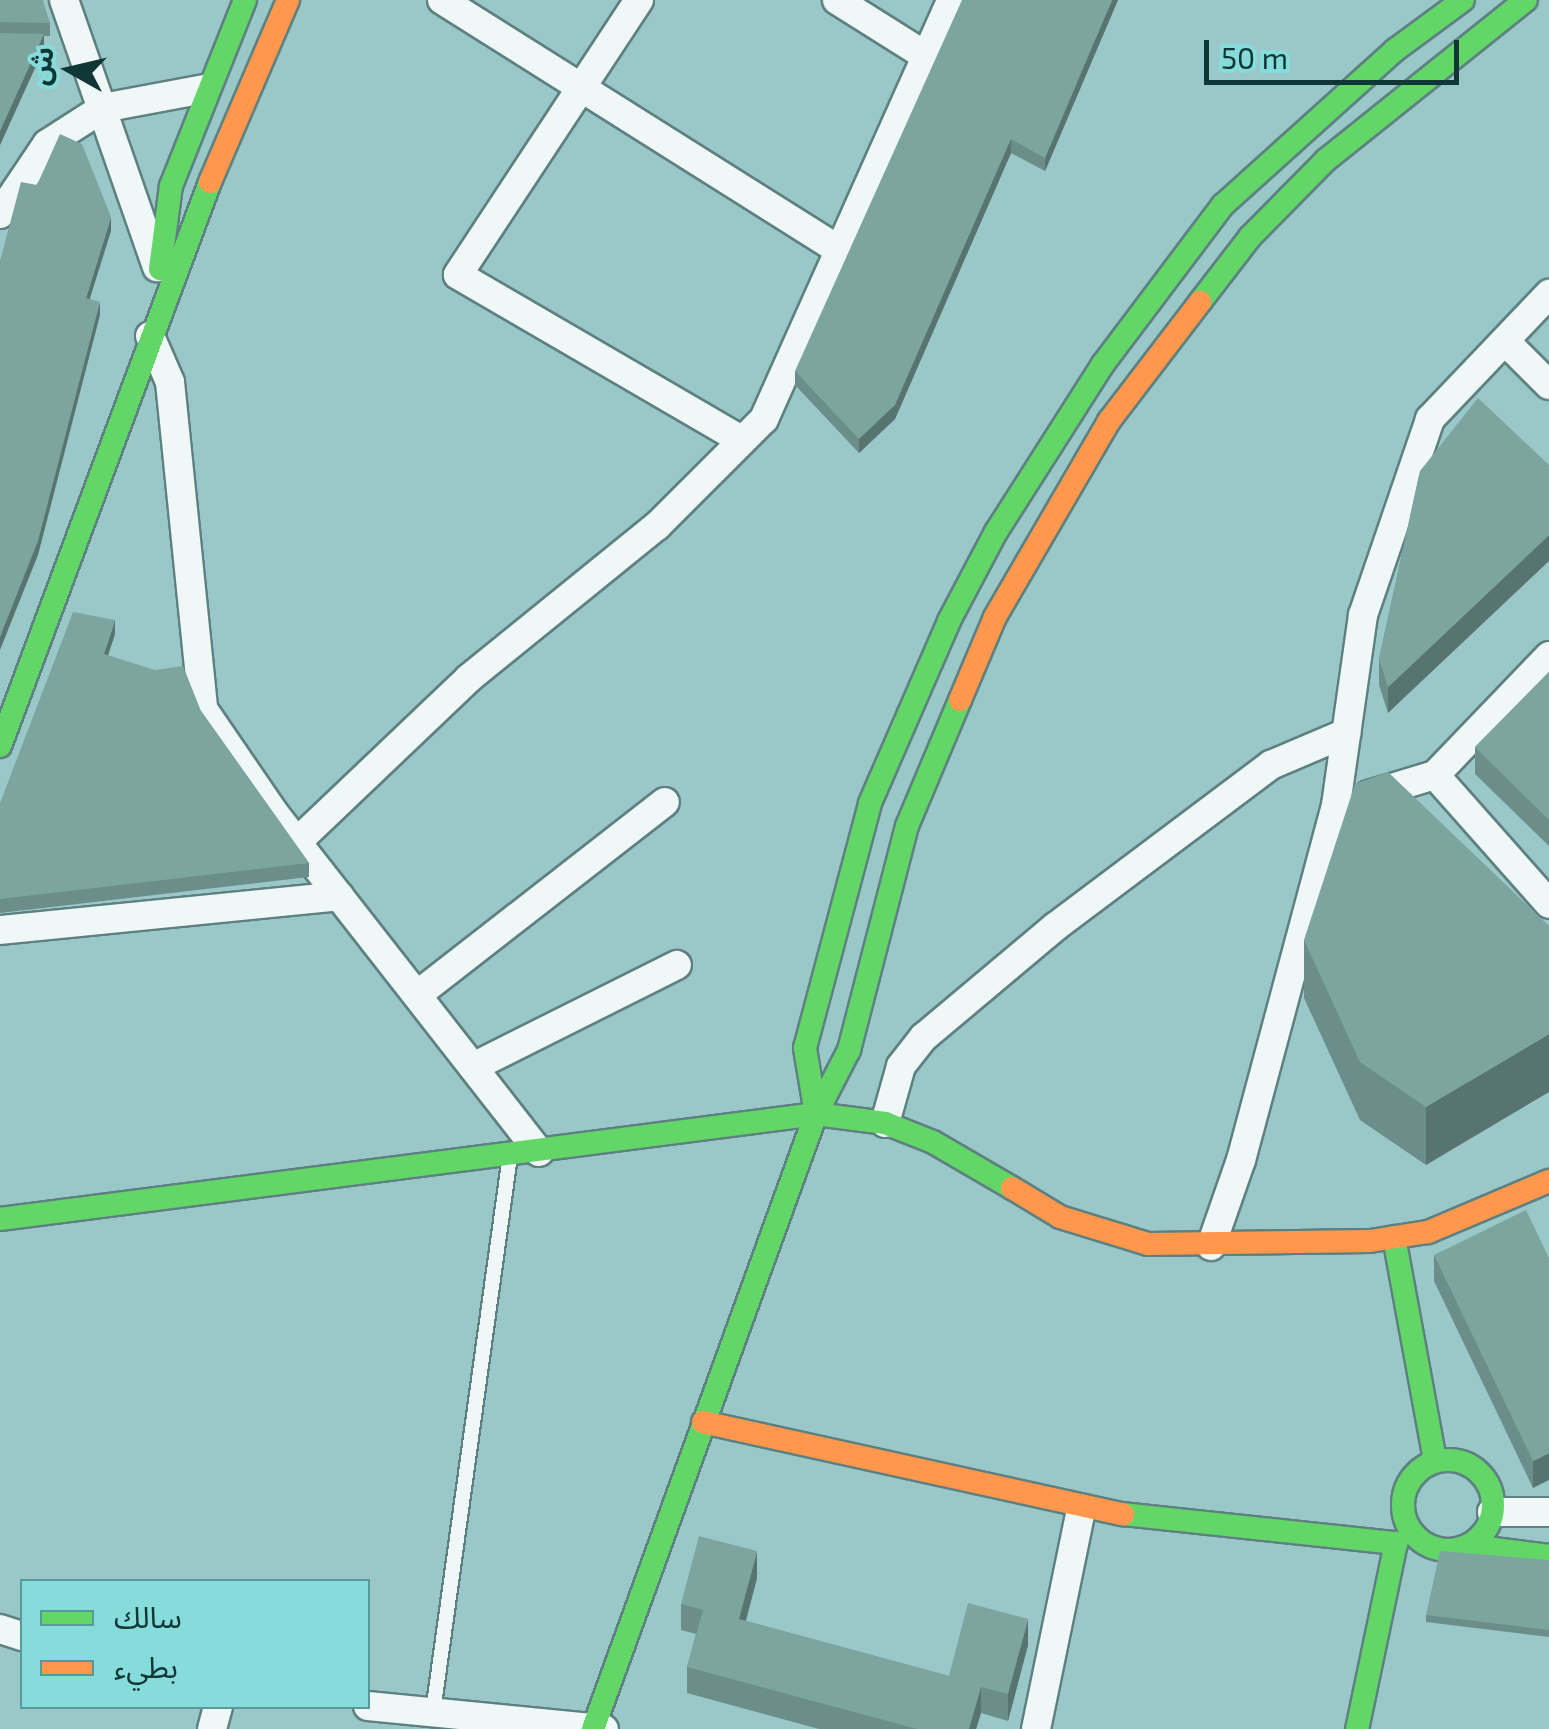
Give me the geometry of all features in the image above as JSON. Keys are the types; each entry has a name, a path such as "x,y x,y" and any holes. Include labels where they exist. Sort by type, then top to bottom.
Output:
{"street":[{"path":"245,0 205,89 171,186 150,336 170,382 203,709 297,842 540,1152"},
{"path":"0,746 150,336 288,0"},
{"path":"442,0 839,250"},
{"path":"639,0 458,275 740,439"},
{"path":"837,0 926,56"},
{"path":"297,842 469,678 657,526 764,419 951,0"},
{"path":"816,1114 805,1048 870,804 941,639 996,532 1114,348 1223,204 1395,50 1463,0"},
{"path":"370,1706 597,1728 816,1114 848,1050 907,826 948,720 995,617 1099,437 1250,236 1326,160 1526,0"},
{"path":"68,5 159,274"},
{"path":"1395,50 1411,10"},
{"path":"0,214 47,144 103,108 205,89"},
{"path":"1211,1246 1241,1160 1336,805 1363,615 1430,419 1549,294"},
{"path":"1504,341 1549,386"},
{"path":"1336,805 1435,775 1549,656"},
{"path":"885,1123 901,1066 924,1037 1055,927 1272,766 1346,734"},
{"path":"1435,775 1549,904"},
{"path":"416,995 665,802"},
{"path":"0,930 339,896"},
{"path":"473,1067 677,965"},
{"path":"0,1219 816,1114 885,1123 1108,1236 1211,1246 1428,1232 1549,1181"},
{"path":"1394,1237 1435,1460"},
{"path":"703,1422 1081,1510 1423,1545 1444,1552 1470,1546 1549,1556"},
{"path":"1357,1729 1404,1520 1402,1498 1415,1472 1435,1460 1457,1459 1484,1475 1494,1498 1489,1527 1470,1546"},
{"path":"1036,1729 1081,1510"},
{"path":"1492,1512 1549,1512"},
{"path":"1404,1520 1423,1545"}],"lane":[{"path":"433,1712 510,1155"}],"building":[{"path":"0,0 43,0 50,23 0,22"},
{"path":"962,0 1112,0 1045,158 1011,139 895,405 859,439 795,371"},
{"path":"0,33 44,34 0,131"},
{"path":"60,134 82,144 111,217 86,298 100,302 38,541 0,637 0,261 21,182 37,185"},
{"path":"1478,398 1549,465 1549,535 1388,687 1379,659 1420,471"},
{"path":"73,612 115,620 104,654 155,670 183,666 201,711 309,863 0,899 0,803"},
{"path":"1549,672 1549,820 1475,747"},
{"path":"1388,772 1549,926 1549,1034 1426,1107 1360,1062 1304,940 1355,784"},
{"path":"1526,1210 1549,1258 1549,1453 1533,1461 1434,1255"},
{"path":"699,1536 757,1551 739,1619 949,1676 968,1603 1028,1619 1008,1694 981,1687 969,1729 917,1729 687,1667 703,1610 681,1604"},
{"path":"1440,1551 1549,1560 1549,1630 1426,1615"}],"traffic: fast":[{"path":"160,269 171,186 245,0"},
{"path":"816,1114 805,1048 870,803 949,621 996,532 1103,364 1223,205 1395,50 1463,0"},
{"path":"1200,302 1250,237 1326,160 1526,0"},
{"path":"0,746 210,182"},
{"path":"593,1729 816,1114 849,1050 907,826 960,700"},
{"path":"0,1219 816,1114 885,1123 933,1142 1012,1188"},
{"path":"1394,1237 1435,1460"},
{"path":"1439,1460 1457,1460 1473,1467 1486,1480 1493,1505 1486,1530 1473,1543 1457,1550 1439,1550 1423,1543 1410,1530 1403,1514 1403,1496 1410,1480 1423,1467 1439,1460"},
{"path":"1123,1514 1396,1543 1357,1729"},
{"path":"1470,1546 1549,1556"}],"traffic: slow":[{"path":"210,182 288,0"},
{"path":"960,700 995,617 1109,421 1200,302"},
{"path":"1012,1188 1060,1217 1148,1244 1370,1241 1428,1232 1549,1181"},
{"path":"703,1422 1123,1514"}]}
